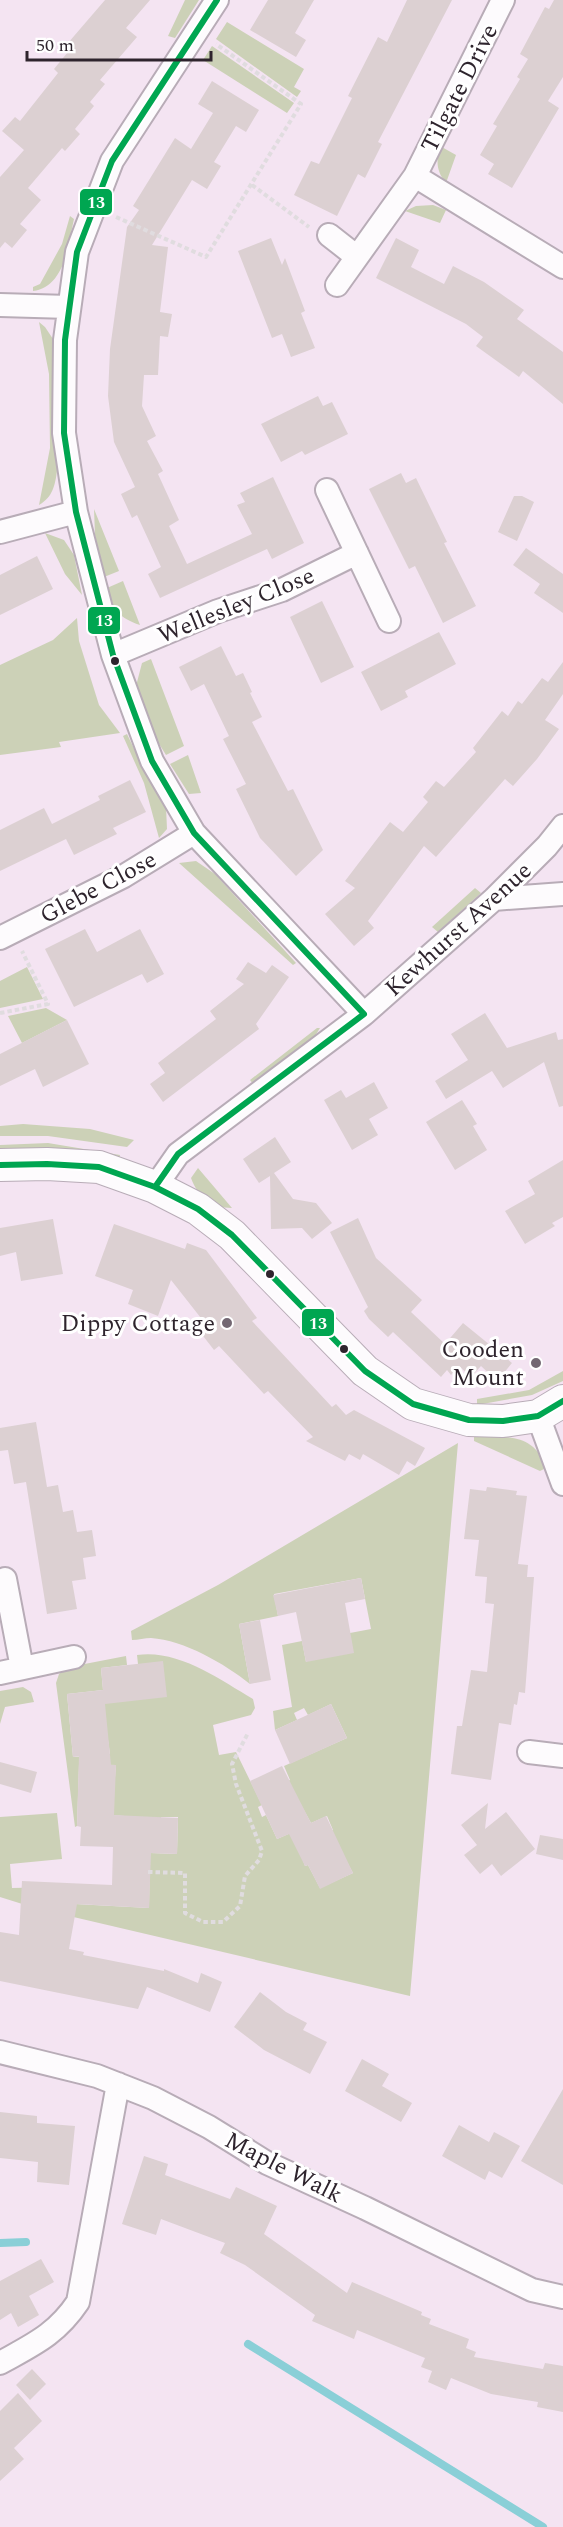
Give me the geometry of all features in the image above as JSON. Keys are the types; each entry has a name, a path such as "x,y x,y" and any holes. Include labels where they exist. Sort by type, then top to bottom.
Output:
{"main road":[{"path":"0,1165 47,1164 99,1167 155,1187 198,1209 232,1234 365,1371 412,1404 469,1420 503,1421 550,1409"}],"street":[{"path":"217,0 112,161 77,252 65,340 64,433 76,512 113,654 152,761 194,833 364,1014"},
{"name":"Tilgate Drive","path":"337,285 415,176 503,0"},
{"name":"Tilgate Drive","path":"415,176 563,267"},
{"path":"329,236 357,257"},
{"path":"0,305 69,307"},
{"path":"327,490 389,621"},
{"path":"0,532 76,512"},
{"name":"Wellesley Close","path":"113,654 218,611 282,590 357,553"},
{"name":"Kewhurst Avenue","path":"155,1187 178,1154 364,1014 494,899 548,846 563,826"},
{"name":"Glebe Close","path":"6,935 124,876 194,833"},
{"path":"494,899 563,894"},
{"path":"550,1409 563,1484"},
{"path":"5,1579 22,1668"},
{"path":"0,1673 74,1657"},
{"path":"528,1752 563,1756"},
{"name":"Maple Walk","path":"0,2052 98,2076 153,2098 209,2127 267,2163 532,2290 563,2297"},
{"path":"0,2364 53,2332 78,2302 118,2084"}],"path":[{"path":"94,208 206,257 301,104 196,29"},
{"path":"252,185 318,234 329,236"},
{"path":"0,1013 48,1004 6,935"},
{"path":"148,1872 185,1873 185,1913 203,1922 223,1922 240,1906 245,1876 259,1860 262,1851 236,1784 232,1764 248,1733"}],"green space":[{"path":"185,0 199,0 175,38 168,36"},
{"path":"227,22 304,69 294,87 301,91 297,97 216,39"},
{"path":"212,46 294,103 287,113 203,60"},
{"path":"440,146 456,155 446,183 438,166"},
{"path":"433,205 446,210 440,223 405,211 416,206"},
{"path":"70,216 74,219 63,263 52,282 44,288 33,291 33,287 40,284 62,244"},
{"path":"39,322 53,339 57,471 50,494 39,505 50,448 49,374"},
{"path":"94,509 119,571 104,577 95,535"},
{"path":"45,533 64,540 74,555 82,595 65,574"},
{"path":"123,581 140,625 122,616 112,602 107,588"},
{"path":"77,618 79,641 99,705 120,733 59,742 61,747 0,755 0,665 53,640"},
{"path":"151,659 184,746 166,755 156,739 136,686 142,663"},
{"path":"127,734 149,780 166,807 167,829 159,838 144,783 123,736"},
{"path":"188,755 201,793 189,794 170,764"},
{"path":"196,861 215,874 296,963 293,965 179,863"},
{"path":"475,888 481,893 438,932 432,927"},
{"path":"27,967 43,999 0,1008 0,981"},
{"path":"46,1008 67,1020 22,1043 8,1016"},
{"path":"320,1028 315,1036 253,1084 250,1080"},
{"path":"23,1124 90,1129 134,1140 127,1147 48,1136 0,1136 0,1126"},
{"path":"48,1143 120,1155 119,1159 0,1152 0,1145"},
{"path":"198,1168 232,1208 212,1204 197,1191 191,1178"},
{"path":"563,1371 563,1381 532,1395 477,1405 477,1399 529,1390"},
{"path":"474,1436 507,1437 526,1442 541,1456 546,1468 540,1471 474,1441"},
{"path":"458,1443 410,1996 35,1908 0,1897 0,1817 57,1813 62,1859 10,1864 12,1888 56,1887 56,1903 149,1908 150,1853 177,1854 178,1817 161,1817 161,1819 112,1815 116,1765 79,1764 77,1826 75,1827 56,1683 59,1674 69,1667 126,1656 127,1665 101,1668 103,1690 67,1694 73,1757 110,1754 103,1704 138,1664 137,1655 152,1654 183,1661 198,1667 253,1699 255,1708 251,1715 213,1725 219,1755 236,1752 262,1805 258,1807 262,1817 266,1815 277,1839 293,1832 305,1866 308,1865 320,1888 353,1873 330,1831 333,1830 327,1816 311,1823 288,1781 290,1780 284,1766 347,1738 331,1704 308,1715 304,1708 294,1713 297,1720 275,1730 273,1711 292,1707 282,1645 302,1641 306,1662 350,1633 371,1629 361,1578 274,1594 278,1616 239,1624 250,1684 204,1654 164,1640 151,1638 132,1640 131,1631 218,1585"},
{"path":"23,1687 31,1692 34,1702 5,1707 0,1724 0,1691"}],"building":[{"path":"105,0 150,0 126,28 137,37 100,80 105,84 90,102 94,106 75,129 80,134 65,151 62,148 28,188 41,200 20,224 27,230 12,248 5,242 0,248 0,177 24,150 2,131 15,117 20,121 58,73 54,69 72,47 68,43"},
{"path":"268,0 314,0 295,33 306,40 296,57 250,30"},
{"path":"407,0 452,0 378,142 382,144 365,178 358,174 337,216 294,195 311,161 319,164 352,98 348,96 378,37 387,42"},
{"path":"554,0 563,0 563,77 548,101 559,108 512,188 488,174 494,164 480,155 497,126 493,124 520,79 517,77 528,59 520,54 545,7 549,9"},
{"path":"212,81 259,110 246,132 236,126 214,162 221,166 207,189 192,180 152,245 168,247 160,312 172,314 168,337 160,336 158,375 144,375 142,406 156,436 147,441 163,471 158,474 179,520 169,526 187,564 252,534 237,505 245,502 240,493 273,477 304,543 272,559 267,549 160,598 148,574 161,567 137,515 132,518 121,494 135,487 114,442 108,396 110,349 127,227 139,210 133,206 175,138 191,149 213,113 198,104"},
{"path":"271,238 282,265 285,258 305,311 301,313 315,348 291,357 282,334 272,338 238,251"},
{"path":"396,238 419,250 411,267 444,284 453,266 484,282 524,310 517,319 563,352 563,404 523,371 519,377 476,346 483,337 466,324 376,278"},
{"path":"318,396 323,406 332,402 348,434 305,455 302,451 281,462 261,424"},
{"path":"401,473 406,483 416,478 447,542 444,543 476,606 443,623 415,566 409,569 369,489"},
{"path":"514,496 522,496 534,502 517,541 498,532"},
{"path":"526,548 563,574 563,613 534,593 540,584 513,565"},
{"path":"37,556 53,589 0,615 0,575"},
{"path":"322,601 354,667 321,683 290,617"},
{"path":"439,632 456,664 405,691 408,697 381,711 361,672"},
{"path":"221,646 236,676 243,673 262,717 252,722 288,791 293,789 323,850 296,876 260,838 236,789 246,784 223,739 229,736 204,684 191,691 179,667"},
{"path":"563,662 563,694 545,720 559,729 537,759 513,786 505,779 436,857 424,846 368,921 374,928 354,946 325,914 355,888 345,881 390,822 403,832 428,802 423,797 436,781 444,787 476,752 473,748 502,711 508,716 518,701 522,704 542,678 548,682"},
{"path":"130,780 146,812 113,828 117,834 74,855 66,839 0,871 0,830 44,808 52,824 100,800 98,796"},
{"path":"85,929 97,952 140,929 164,974 147,983 142,974 74,1007 45,949"},
{"path":"248,962 266,973 272,965 289,977 256,1024 259,1029 163,1102 150,1084 165,1073 158,1063 216,1019 210,1011 244,984 236,979"},
{"path":"485,1013 507,1048 556,1032 558,1040 563,1039 563,1106 559,1107 544,1062 503,1088 492,1071 446,1099 435,1081 468,1060 451,1034"},
{"path":"67,1020 89,1064 43,1087 35,1069 0,1086 0,1054"},
{"path":"374,1082 388,1108 369,1119 378,1135 352,1150 324,1100 341,1090 346,1098"},
{"path":"462,1100 477,1124 473,1126 487,1150 455,1170 426,1122"},
{"path":"275,1137 291,1162 274,1173 293,1199 316,1203 332,1223 312,1239 302,1228 271,1229 270,1176 259,1183 243,1159"},
{"path":"563,1160 563,1217 552,1223 555,1226 525,1244 505,1211 535,1194 528,1181"},
{"path":"358,1218 376,1258 422,1300 411,1312 445,1344 463,1323 512,1363 497,1381 481,1366 471,1377 459,1366 451,1375 447,1370 441,1377 393,1332 388,1337 369,1319 364,1311 368,1307 330,1232"},
{"path":"53,1219 63,1274 21,1281 16,1252 0,1256 0,1228"},
{"path":"114,1224 185,1249 187,1243 206,1250 257,1318 252,1321 332,1407 336,1404 346,1415 354,1410 425,1448 415,1466 407,1461 399,1475 363,1454 360,1460 349,1454 345,1461 306,1441 313,1437 268,1391 264,1394 219,1346 214,1350 200,1332 208,1327 171,1280 158,1316 128,1304 133,1290 95,1276"},
{"path":"36,1422 47,1487 58,1485 63,1512 73,1510 77,1532 92,1530 96,1556 83,1558 86,1579 72,1581 77,1609 47,1614 26,1482 14,1484 8,1450 0,1451 0,1428"},
{"path":"487,1487 517,1491 516,1495 527,1496 518,1564 528,1565 527,1577 534,1577 525,1693 519,1692 517,1705 514,1704 511,1725 499,1723 491,1780 451,1774 457,1726 462,1726 471,1670 487,1672 494,1604 485,1603 487,1577 475,1576 479,1540 464,1539 470,1489 486,1491"},
{"path":"361,1578 365,1599 345,1603 354,1653 306,1662 296,1612 278,1616 273,1595"},
{"path":"260,1620 271,1680 250,1684 239,1624"},
{"path":"163,1661 167,1697 105,1704 111,1765 116,1765 114,1815 178,1818 177,1854 151,1853 149,1908 77,1904 69,1949 84,1952 83,1955 164,1971 164,1969 198,1983 201,1973 222,1982 210,2012 147,1987 138,2009 0,1981 0,1932 19,1935 22,1881 112,1885 113,1847 80,1846 81,1827 77,1826 79,1756 73,1757 67,1694 103,1690 101,1668"},
{"path":"331,1704 347,1738 290,1764 275,1730"},
{"path":"0,1762 37,1772 31,1793 0,1784"},
{"path":"282,1766 311,1823 326,1816 353,1873 320,1889 289,1834 277,1839 250,1781"},
{"path":"488,1803 485,1829 506,1812 535,1849 501,1876 492,1864 480,1874 464,1855 477,1845 461,1825"},
{"path":"540,1835 563,1839 563,1860 536,1854"},
{"path":"260,1992 286,2012 307,2023 303,2030 327,2042 310,2074 264,2050 234,2027"},
{"path":"362,2059 389,2074 382,2086 412,2103 401,2122 345,2091"},
{"path":"563,2089 563,2185 521,2161"},
{"path":"0,2112 37,2116 37,2123 75,2126 69,2185 37,2182 38,2162 0,2158"},
{"path":"459,2125 489,2142 494,2132 520,2146 502,2178 489,2171 485,2180 442,2156"},
{"path":"144,2156 168,2164 165,2175 230,2199 236,2187 277,2206 264,2234 347,2293 352,2282 422,2312 421,2315 431,2319 429,2324 469,2339 466,2348 476,2352 474,2357 543,2369 545,2363 563,2366 563,2412 537,2407 538,2402 491,2394 451,2378 446,2390 428,2382 432,2371 421,2367 425,2358 357,2330 354,2339 312,2321 315,2315 245,2265 220,2253 225,2243 161,2219 156,2235 122,2224"},
{"path":"41,2259 54,2282 29,2296 39,2315 18,2327 11,2313 0,2320 0,2281"},
{"path":"32,2369 46,2384 30,2400 16,2385"},
{"path":"18,2393 42,2421 14,2448 24,2459 0,2481 0,2411"}],"waterway":[{"path":"0,2243 26,2242"},
{"path":"248,2344 543,2527"}],"transit line":[{"name":"13","path":"155,1187 178,1154 364,1014 194,833 152,761 113,655 76,512 64,433 65,340 77,252 112,161 217,0"},
{"name":"13","path":"0,1165 47,1164 99,1167 155,1187 198,1209 232,1235 365,1371 413,1404 469,1420 503,1421 538,1416 563,1401"}],"place":[{"name":"Dippy Cottage","path":"227,1323"},
{"name":"Cooden Mount","path":"536,1363"}]}
